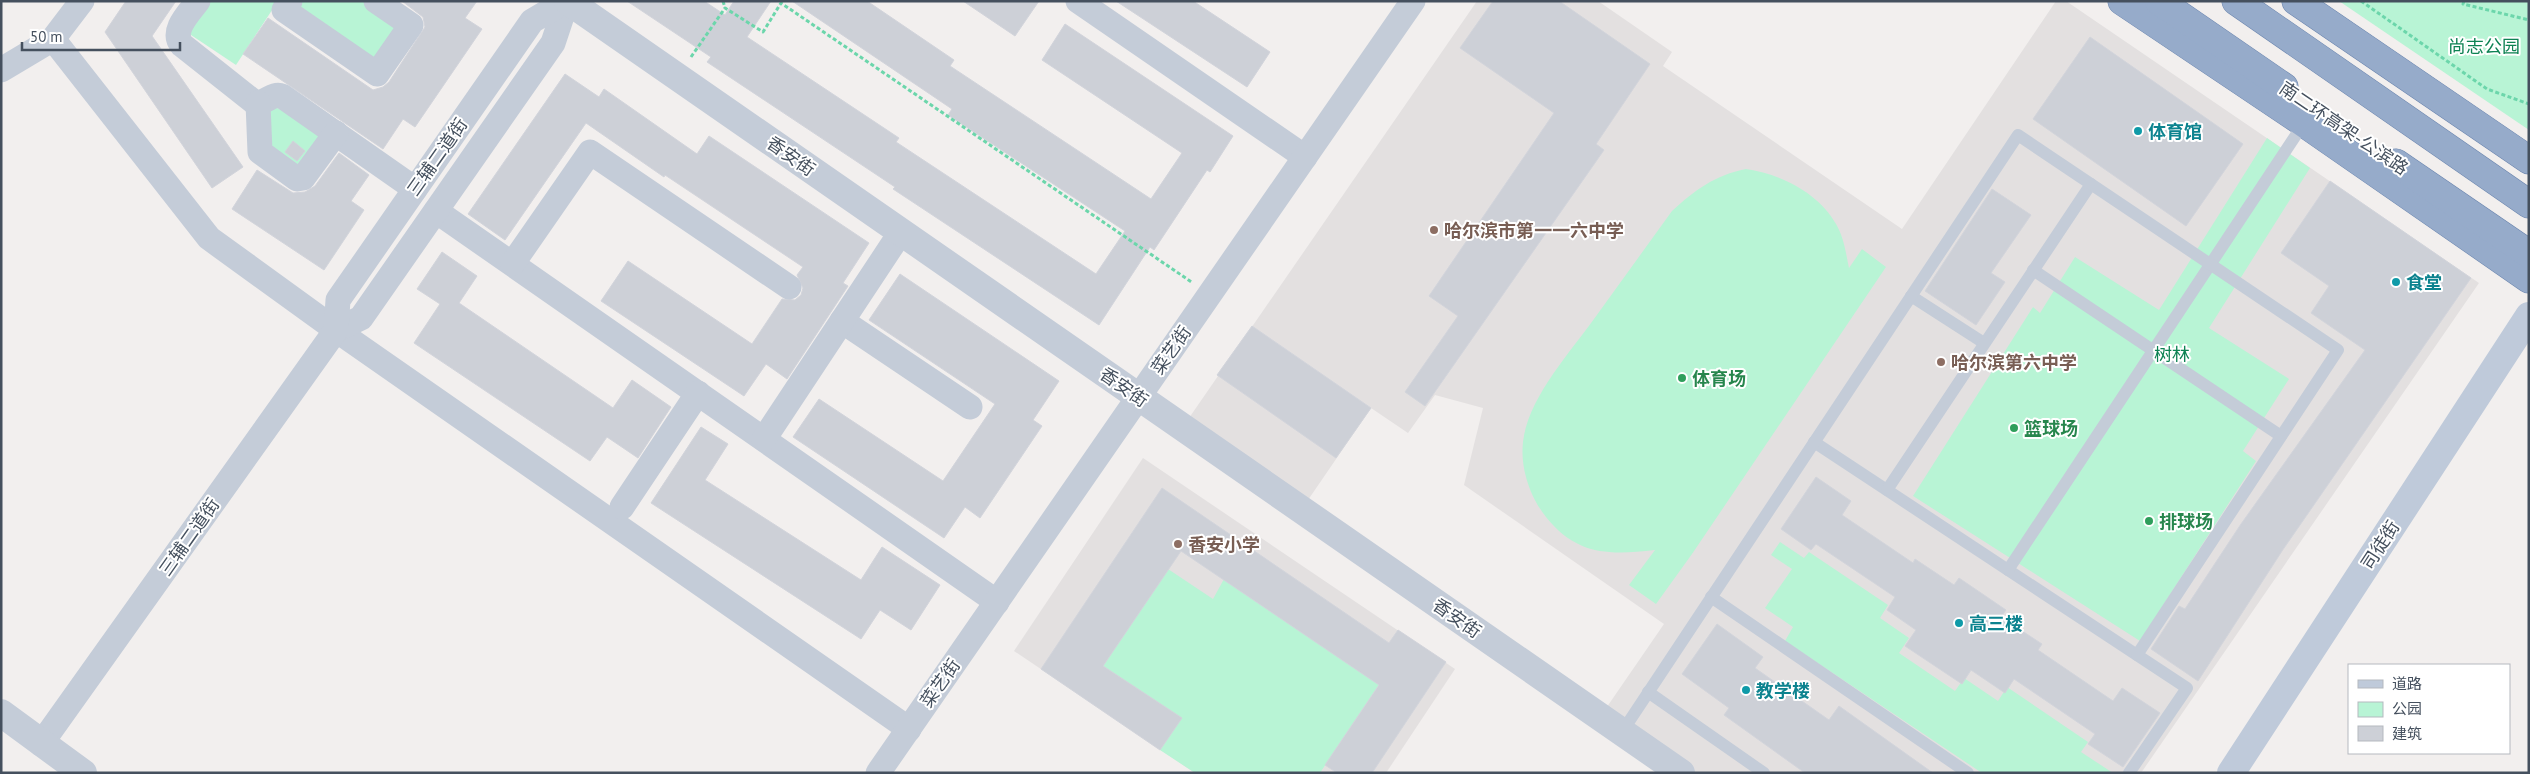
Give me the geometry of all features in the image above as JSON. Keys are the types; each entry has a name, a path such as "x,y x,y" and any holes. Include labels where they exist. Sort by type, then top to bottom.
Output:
{"highway":[{"path":"2122,1 2304,123 2529,279"},
{"name":"南二环高架-公滨路","path":"2159,1 2529,254"},
{"path":"2236,1 2529,204"},
{"path":"2296,1 2529,160"},
{"path":"2460,155 2529,192"}],"main road":[{"name":"司徒街","path":"2231,773 2529,316"}],"street":[{"path":"1,70 53,39 82,1"},
{"path":"198,1 178,29 178,41 254,102 258,103 280,95 415,189"},
{"path":"290,1 284,10 376,74 411,25 376,1"},
{"name":"香安街","path":"567,1 1681,773"},
{"name":"三辅二道街","path":"336,330 338,300 532,21 567,1"},
{"name":"三辅二道街","path":"41,744 336,330 361,318 553,43 567,1"},
{"path":"1078,1 1305,157"},
{"name":"菜艺街","path":"878,773 1413,1"},
{"path":"53,39 210,238 336,330 909,729"},
{"path":"258,103 260,152 297,179 303,178 336,133"},
{"path":"512,263 590,152 790,287"},
{"path":"436,211 997,602"},
{"path":"764,439 893,244"},
{"path":"842,321 970,408"},
{"path":"622,507 698,393"},
{"path":"1,713 83,773"}],"lane":[{"path":"2008,570 2304,123"},
{"path":"1622,732 2018,135 2338,350 2137,655"},
{"path":"1887,490 2090,184"},
{"path":"2033,270 2281,436"},
{"path":"1911,296 1984,344"},
{"path":"1814,442 2187,688 2129,773"},
{"path":"1711,597 1968,773"},
{"path":"1648,692 1764,773"}],"path":[{"path":"723,1 725,8 763,32 781,2 1210,294"},
{"path":"2361,1 2487,89 2529,104"},
{"path":"2464,1 2464,4 2529,20"},
{"path":"677,77 725,8"}],"shaded area":[{"name":"哈尔滨第六中学","path":"1477,1 1598,1 1672,52 1663,66 1902,229 2056,1 2066,1 2479,283 2141,773 1681,773 1600,717 1664,624 1464,485 1483,408 1435,395 1408,433 1371,408 1308,500 1189,418"},
{"name":"香安小学","path":"1143,458 1455,669 1386,773 1195,773 1014,651"}],"green space":[{"path":"209,1 278,1 236,65 188,33"},
{"path":"290,1 376,1 411,25 377,74"},
{"name":"尚志公园","path":"2339,1 2529,1 2529,130"},
{"path":"263,102 336,133 303,178 262,155"},
{"name":"树林","path":"2267,138 2310,168 2209,328 2289,379 2243,451 2256,461 2140,641 1913,496 2033,307 2040,313 2075,257 2159,310"},
{"name":"体育场","path":"1746,169 1759,171 1785,180 1809,194 1819,203 1839,229 1849,268 1862,249 1886,267 1692,554 1656,604 1629,585 1655,550 1609,552 1582,546 1558,530 1540,509 1527,482 1523,462 1522,452 1526,426 1541,393 1551,377 1672,211 1706,184 1725,175"},
{"path":"1780,542 1804,558 1809,552 1888,605 1880,618 1909,638 1899,653 1955,691 1964,678 1998,701 2007,687 2088,742 2081,752 2113,773 1982,773 1785,641 1793,627 1765,608 1792,569 1771,555"},
{"path":"1168,569 1213,599 1224,579 1390,668 1320,773 1195,773 1160,750 1181,718 1103,666"}],"building":[{"path":"126,1 176,1 152,36 243,167 212,188 105,32"},
{"path":"402,1 477,1 465,18 482,29 415,127 403,119 383,149 243,54 268,18 373,90 383,87 389,82 425,27 423,17"},
{"path":"627,1 704,1 725,15 734,1 771,1 747,37 899,138 896,142 1096,274 1125,231 948,115 952,109 792,1 867,1 954,60 950,66 1151,199 1182,153 1042,60 1065,24 1233,136 1210,172 1207,170 1154,250 1150,247 1099,325 893,189 895,187 707,62 711,57"},
{"path":"963,1 1039,1 1015,36"},
{"path":"1116,1 1193,1 1270,52 1247,87"},
{"path":"1493,1 1559,1 1650,64 1596,144 1604,150 1425,406 1405,392 1458,316 1429,296 1554,113 1460,48"},
{"name":"体育馆","path":"2090,37 2243,144 2186,226 2033,119"},
{"path":"565,74 599,97 604,89 697,154 709,136 869,243 843,283 848,286 787,379 766,364 744,396 601,301 628,261 752,344 782,299 795,300 801,295 803,288 797,275 803,267 665,175 664,177 586,123 505,240 468,214"},
{"path":"293,141 305,151 297,161 285,152"},
{"path":"339,153 369,175 351,201 364,210 324,270 232,209 257,170 293,193 305,192 315,186"},
{"path":"2330,181 2471,278 2282,551 2198,681 2151,649 2179,606 2185,609 2241,524 2365,350 2311,313 2329,286 2281,253"},
{"path":"1992,189 2031,215 1991,273 2005,282 1976,325 1925,291"},
{"path":"442,252 477,276 459,303 613,408 632,380 671,407 638,458 607,437 590,461 414,343 440,304 417,289"},
{"path":"900,274 1059,381 1033,420 1042,426 980,518 965,507 944,538 793,437 819,399 943,481 995,404 869,320"},
{"path":"1252,326 1371,408 1336,458 1217,375"},
{"path":"701,427 728,444 705,480 861,580 882,547 940,585 911,630 880,610 861,639 651,503"},
{"name":"高三楼","path":"1816,477 1851,501 1842,515 1913,563 1915,559 1954,585 1959,578 2006,610 2001,617 2042,644 2038,650 2113,701 2122,688 2160,713 2123,767 2088,744 2095,734 2014,679 2005,693 1971,670 1962,684 1905,646 1916,630 1887,610 1895,597 1816,544 1811,550 1781,529"},
{"path":"1162,488 1389,643 1398,630 1446,662 1372,773 1337,773 1325,765 1379,685 1181,551 1103,666 1182,718 1160,750 1041,669"},
{"name":"教学楼","path":"1717,624 1763,657 1755,668 1829,720 1839,706 1933,773 1805,773 1724,715 1729,708 1682,674"}],"place":[{"name":"体育馆","path":"2138,131"},
{"name":"哈尔滨市第一一六中学","path":"1434,230"},
{"name":"食堂","path":"2396,282"},
{"name":"哈尔滨第六中学","path":"1941,362"},
{"name":"体育场","path":"1682,378"},
{"name":"篮球场","path":"2014,428"},
{"name":"排球场","path":"2149,521"},
{"name":"香安小学","path":"1178,544"},
{"name":"高三楼","path":"1959,623"},
{"name":"教学楼","path":"1746,690"}]}
